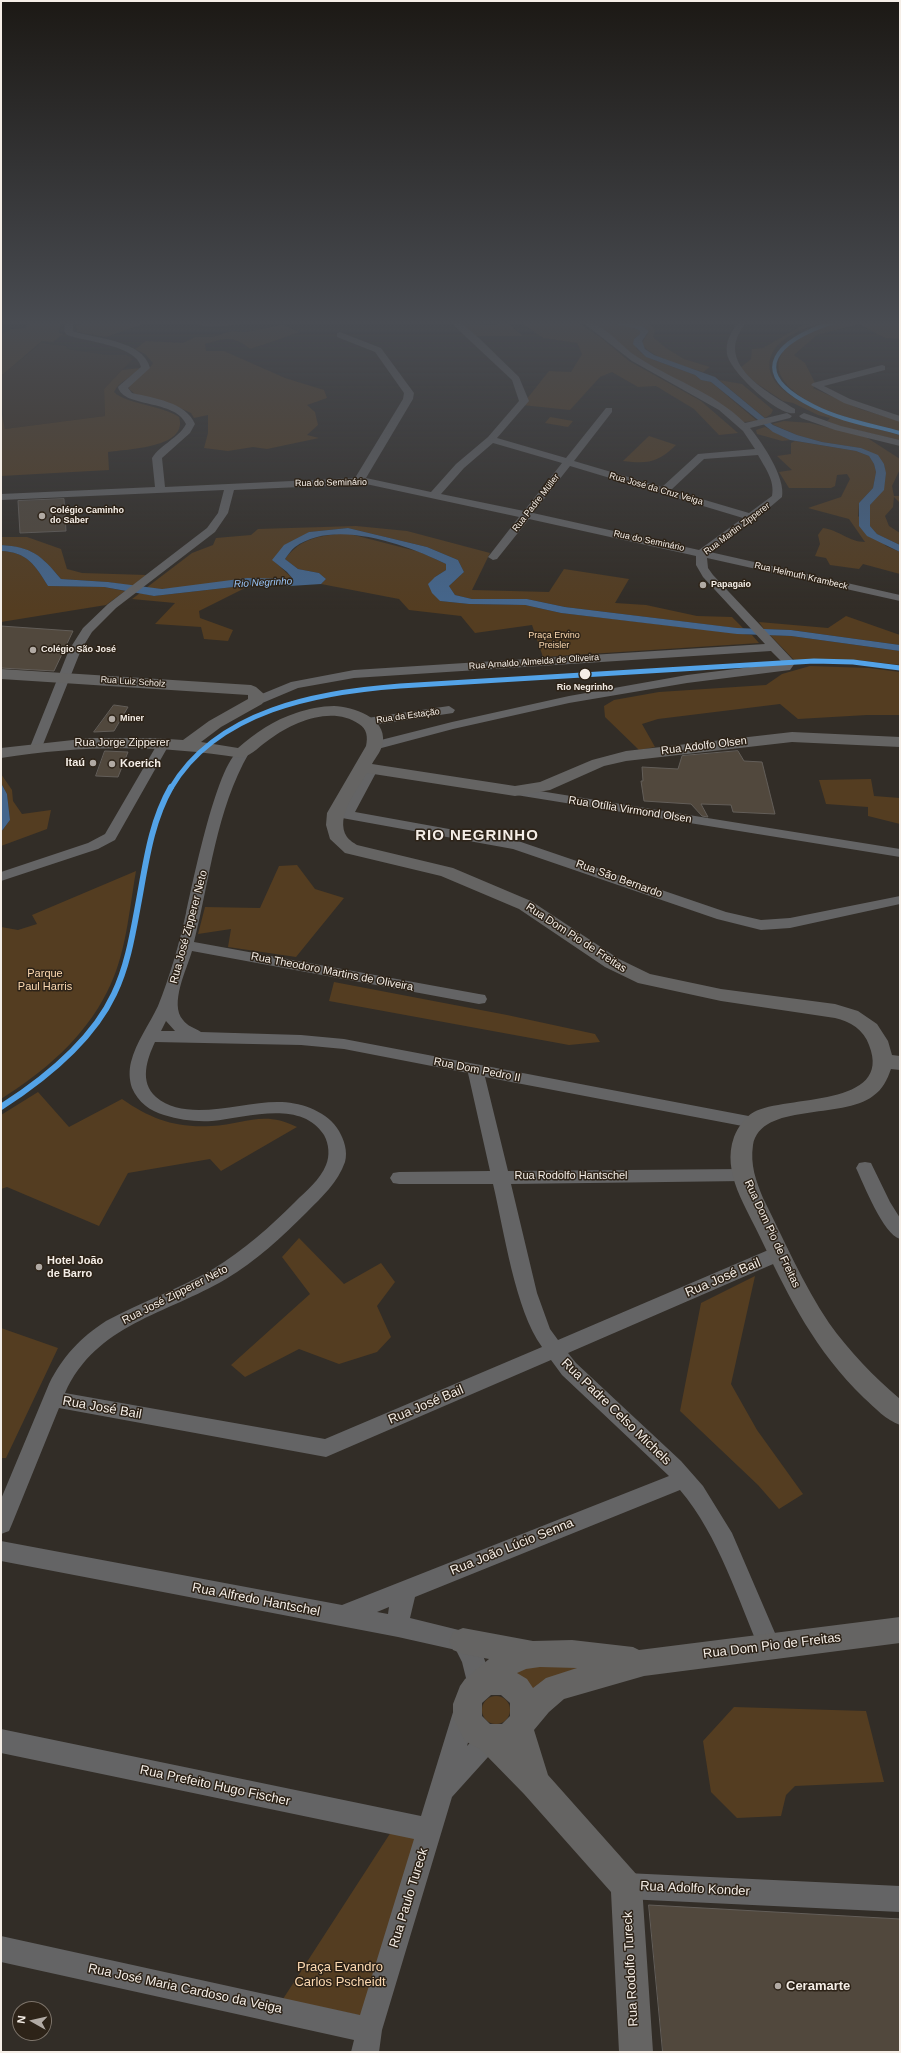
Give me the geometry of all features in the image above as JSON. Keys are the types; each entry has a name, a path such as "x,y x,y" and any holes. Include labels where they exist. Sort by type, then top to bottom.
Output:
{"main road":[{"name":"Rua Luiz Scholz","path":"1,674 64,678 254,695"},
{"name":"Rua Arnaldo Almeida de Oliveira","path":"188,744 254,695"},
{"name":"Rua José Zipperer Neto","path":"242,753 251,744 270,731 291,721 316,712 332,710 347,711 367,722"},
{"path":"341,814 366,768 374,746 375,735 367,722"},
{"name":"Rua Adolfo Olsen","path":"515,792 544,786 598,763 626,756 792,737 900,742"},
{"name":"Rua Jorge Zipperer","path":"1,753 36,747 88,742 188,744 242,753"},
{"name":"Rua Otília Virmond Olsen","path":"366,768 515,792"},
{"name":"Rua Dom Pio de Freitas","path":"341,814 336,831 339,839 351,848 447,872 512,898 525,904 612,963 645,979 721,995 817,1008 848,1014 870,1029 891,1062 872,1087 858,1096 827,1105 767,1115 753,1122 744,1139 741,1163 744,1175 780,1253 806,1305 829,1342 849,1366 900,1414"},
{"name":"Rua Dom Pio de Freitas","path":"521,1724 539,1702 556,1688 644,1662 900,1630"},
{"path":"463,1641 530,1654"},
{"name":"Rua Dom Pio de Freitas","path":"476,1692 502,1666 514,1659 530,1654 551,1654 644,1662"},
{"name":"Rua Adolfo Konder","path":"536,1783 521,1724 526,1710 519,1692 512,1686 503,1682 494,1681 476,1692 467,1716 472,1727 482,1735 490,1738 536,1783 626,1886"},
{"path":"490,1738 506,1737 521,1724"},
{"name":"Rua Rodolfo Tureck","path":"626,1886 636,2052"}],"street":[{"path":"160,490 157,458 163,450 186,431 191,424 189,418"},
{"path":"359,481 397,418"},
{"path":"434,495 460,466 491,439 510,418"},
{"name":"Rua Padre Müller","path":"493,558 603,418"},
{"name":"Rua Martin Zipperer","path":"737,418 749,425 761,452 776,478 778,493 774,501 702,553 701,565 707,575 749,622 774,647"},
{"path":"749,425 779,418"},
{"path":"809,418 838,428 900,443"},
{"name":"Rua José da Cruz Veiga","path":"491,439 752,517"},
{"path":"664,491 701,456 761,452"},
{"name":"Rua do Seminário","path":"1,497 359,481 434,495 702,553"},
{"path":"36,747 64,678 86,630 123,598 192,547 215,525 223,513 230,486"},
{"name":"Rua Helmuth Krambeck","path":"702,553 900,598"},
{"path":"374,746 464,722 522,710 687,680 786,667 789,663 774,647"},
{"name":"Rua Arnaldo Almeida de Oliveira","path":"254,695 339,676 382,672 774,647"},
{"name":"Rua da Estação","path":"367,722 449,710"},
{"path":"1,877 93,846 110,837 164,744"},
{"name":"Rua José Zipperer Neto","path":"1,1524 53,1399 69,1366 87,1345 110,1328 205,1282 233,1266 282,1227 322,1186 336,1164 338,1152 334,1134 314,1117 299,1110 266,1108 216,1115 193,1115 166,1110 148,1099 138,1084 137,1068 142,1053 170,996 186,944 224,789 242,753"},
{"name":"Rua Otília Virmond Olsen","path":"515,792 900,853"},
{"name":"Rua São Bernardo","path":"341,814 516,845 722,916 754,924 774,925 790,923 900,900"},
{"name":"Rua Theodoro Martins de Oliveira","path":"186,944 479,999"},
{"path":"170,996 170,1012 174,1023 182,1029 198,1036"},
{"name":"Rua Dom Pedro II","path":"151,1036 198,1036 324,1041 753,1122"},
{"name":"Rua Padre Celso Michels","path":"475,1069 533,1309 542,1332 554,1351 570,1369 684,1479 707,1509 724,1540 770,1647"},
{"path":"865,1168 882,1205 900,1232"},
{"name":"Rua Rodolfo Hantschel","path":"399,1178 744,1175"},
{"name":"Rua José Bail","path":"53,1399 326,1448 780,1253"},
{"name":"Rua João Lúcio Senna","path":"340,1616 684,1479"},
{"name":"Rua Alfredo Hantschel","path":"1,1551 398,1626 463,1641"},
{"path":"398,1626 401,1602 407,1589"},
{"path":"463,1641 474,1659 477,1672 476,1692"},
{"name":"Rua Paulo Tureck","path":"367,2041 429,1830 476,1692"},
{"name":"Rua Paulo Tureck","path":"442,1790 490,1738"},
{"name":"Rua Prefeito Hugo Fischer","path":"1,1741 429,1830"},
{"name":"Rua Adolfo Konder","path":"626,1886 900,1899"},
{"name":"Rua José Maria Cardoso da Veiga","path":"1,1949 367,2041"}],"shaded area":[{"path":"4,418 91,418 5,429"}],"green space":[{"path":"1,418 3,418 5,429 91,418 179,418 180,427 175,435 166,441 141,448 108,452 109,470 1,476"},
{"path":"208,418 316,418 318,425 307,435 319,438 267,449 253,447 228,451 204,448 208,433"},
{"path":"549,418 573,421 568,427 545,423"},
{"path":"702,418 720,418 738,433 719,435"},
{"path":"736,418 753,418 757,421 743,422"},
{"path":"830,418 839,418 900,435 900,440 842,427 827,421"},
{"path":"848,418 889,418 900,421 900,431"},
{"path":"784,421 810,423 866,437 900,459 900,469 892,486 894,496 900,496 900,503 894,497 893,507 885,516 889,526 900,533 900,545 877,534 870,526 870,505 881,491 885,482 884,464 861,448 822,442 797,435 772,424"},
{"path":"765,427 790,440 782,441 757,434 756,430"},
{"path":"649,436 676,445 664,456 652,461 623,461"},
{"path":"795,441 856,451 869,456 874,464 876,472 873,488 859,503 858,516 886,546 900,552 900,574 863,564 859,569 830,565 826,558 815,556 820,544 818,535 823,528 829,529 854,540 865,542 849,519 808,508 841,497 850,479 847,474 837,475 835,486 831,488 789,488 779,472 792,470 777,456 791,454 791,443"},
{"path":"356,526 407,531 490,553 472,590 549,592 564,569 629,579 615,603 646,605 697,616 732,617 744,629 565,607 527,599 472,599 455,595 449,586 464,572 458,560 427,547 348,528 309,532 273,560 293,579 162,589 146,588 192,553 213,545 216,538 251,535 258,529"},
{"name":"Praça Ervino Preisler","path":"346,533 420,552 446,564 446,570 435,577 440,601 469,604 525,605 561,613 752,635 759,643 543,657 532,625 475,633 461,616 409,610 399,599 321,584 326,579 319,573 298,569 285,559 298,546 312,539"},
{"path":"1,537 27,537 61,549 67,569 82,573 146,575 132,586 108,582 61,579 48,564 36,554 21,548 1,545"},
{"path":"1,551 10,552 24,557 39,572 48,586 104,587 125,591 106,605 1,622"},
{"path":"251,585 199,611 200,618 233,630 228,641 204,639 201,627 155,624 175,603 132,599 140,593 154,596"},
{"path":"846,616 900,635 900,645 791,630 764,629 759,622 828,628"},
{"path":"770,635 791,636 900,651 900,665 857,660 794,660"},
{"path":"810,666 869,668 900,672 900,715 867,715 798,719 780,704 658,719 642,724 655,747 639,750 605,717 604,706 614,700 659,692 766,685 782,674"},
{"path":"1,774 12,790 13,801 22,814 51,810 47,829 1,846 1,832 10,820 7,794 1,783"},
{"path":"871,779 874,796 900,798 900,824 868,816 868,807 826,804 819,780"},
{"path":"297,865 315,889 344,898 296,957 228,947 231,929 198,934 205,907 260,908 279,866"},
{"name":"Parque Paul Harris","path":"136,871 126,933 119,964 98,1009 62,1053 17,1089 1,1099 1,927 18,930 37,924 32,915"},
{"path":"334,982 507,1015 595,1034 600,1042 569,1045 329,1001"},
{"path":"38,1092 69,1127 122,1099 153,1117 175,1124 211,1126 254,1119 274,1119 297,1127 221,1171 210,1159 128,1173 99,1226 7,1187 1,1189 1,1115"},
{"path":"299,1238 344,1284 381,1263 395,1282 377,1306 391,1337 377,1352 339,1364 299,1349 245,1377 231,1365 310,1294 282,1257"},
{"path":"755,1276 731,1384 757,1430 803,1494 779,1509 758,1485 680,1411 701,1303"},
{"path":"1,1328 58,1348 6,1458 1,1458"},
{"path":"548,1665 603,1669 533,1693 514,1670"},
{"path":"496,1696 506,1700 510,1710 506,1720 496,1724 486,1720 482,1710 486,1700"},
{"path":"734,1707 866,1711 884,1782 795,1786 786,1795 781,1816 737,1818 711,1792 703,1741"},
{"name":"Praça Evandro Carlos Pscheidt","path":"391,1832 417,1838 363,2016 283,1999"}],"water":[{"path":"755,418 764,418 773,425 797,435 822,442 861,448 878,455 884,464 886,473 884,490 870,505 870,526 877,534 900,545 900,552 867,536 859,526 859,503 873,488 876,472 874,464 869,456 856,451 790,440 773,432"},
{"path":"348,528 427,547 458,560 464,572 449,586 455,595 472,599 527,599 565,607 737,628 791,630 900,645 900,651 791,636 737,634 561,613 525,605 469,604 440,601 432,593 428,584 435,577 446,570 446,564 412,549 371,538 350,535 330,535 311,539 295,547 285,559 298,569 319,573 326,579 321,584 290,586 251,585 154,596 104,587 48,586 39,572 24,557 10,552 1,551 1,545 28,550 48,564 61,579 108,582 162,589 247,578 293,579 272,560 284,545 309,532"},
{"path":"1,783 7,794 10,820 1,832"}],"building":[{"name":"Colégio Caminho do Saber","path":"64,499 66,531 20,533 18,501"},
{"name":"Colégio São José","path":"1,626 73,631 54,671 1,668"},
{"name":"Miner","path":"114,705 128,707 114,731 94,732"},
{"name":"Koerich","path":"105,751 128,752 118,777 96,776"},
{"path":"738,751 744,761 762,762 775,814 733,812 731,805 701,804 708,817 702,816 691,804 644,801 641,781 643,781 642,767 678,769 682,756"},
{"name":"Ceramarte","path":"649,1905 900,1919 900,2052 663,2052"}],"transit line":[{"path":"843,418 900,433"},
{"path":"1,1107 30,1088 66,1058 77,1046 109,1003 123,972 129,951 145,865 155,823 164,800 176,780 191,762 208,746 228,732 249,721 271,711 314,697 378,688 814,661 853,662 900,668"}],"place":[{"name":"Colégio Caminho do Saber","path":"42,516"},
{"name":"Papagaio","path":"703,585"},
{"name":"Colégio São José","path":"33,650"},
{"name":"Rio Negrinho","path":"585,674"},
{"name":"Miner","path":"112,719"},
{"name":"Itaú","path":"93,763"},
{"name":"Koerich","path":"112,764"},
{"name":"Hotel João de Barro","path":"39,1267"},
{"name":"Ceramarte","path":"778,1986"}],"district":[{"name":"RIO NEGRINHO","path":"477,836"}]}
